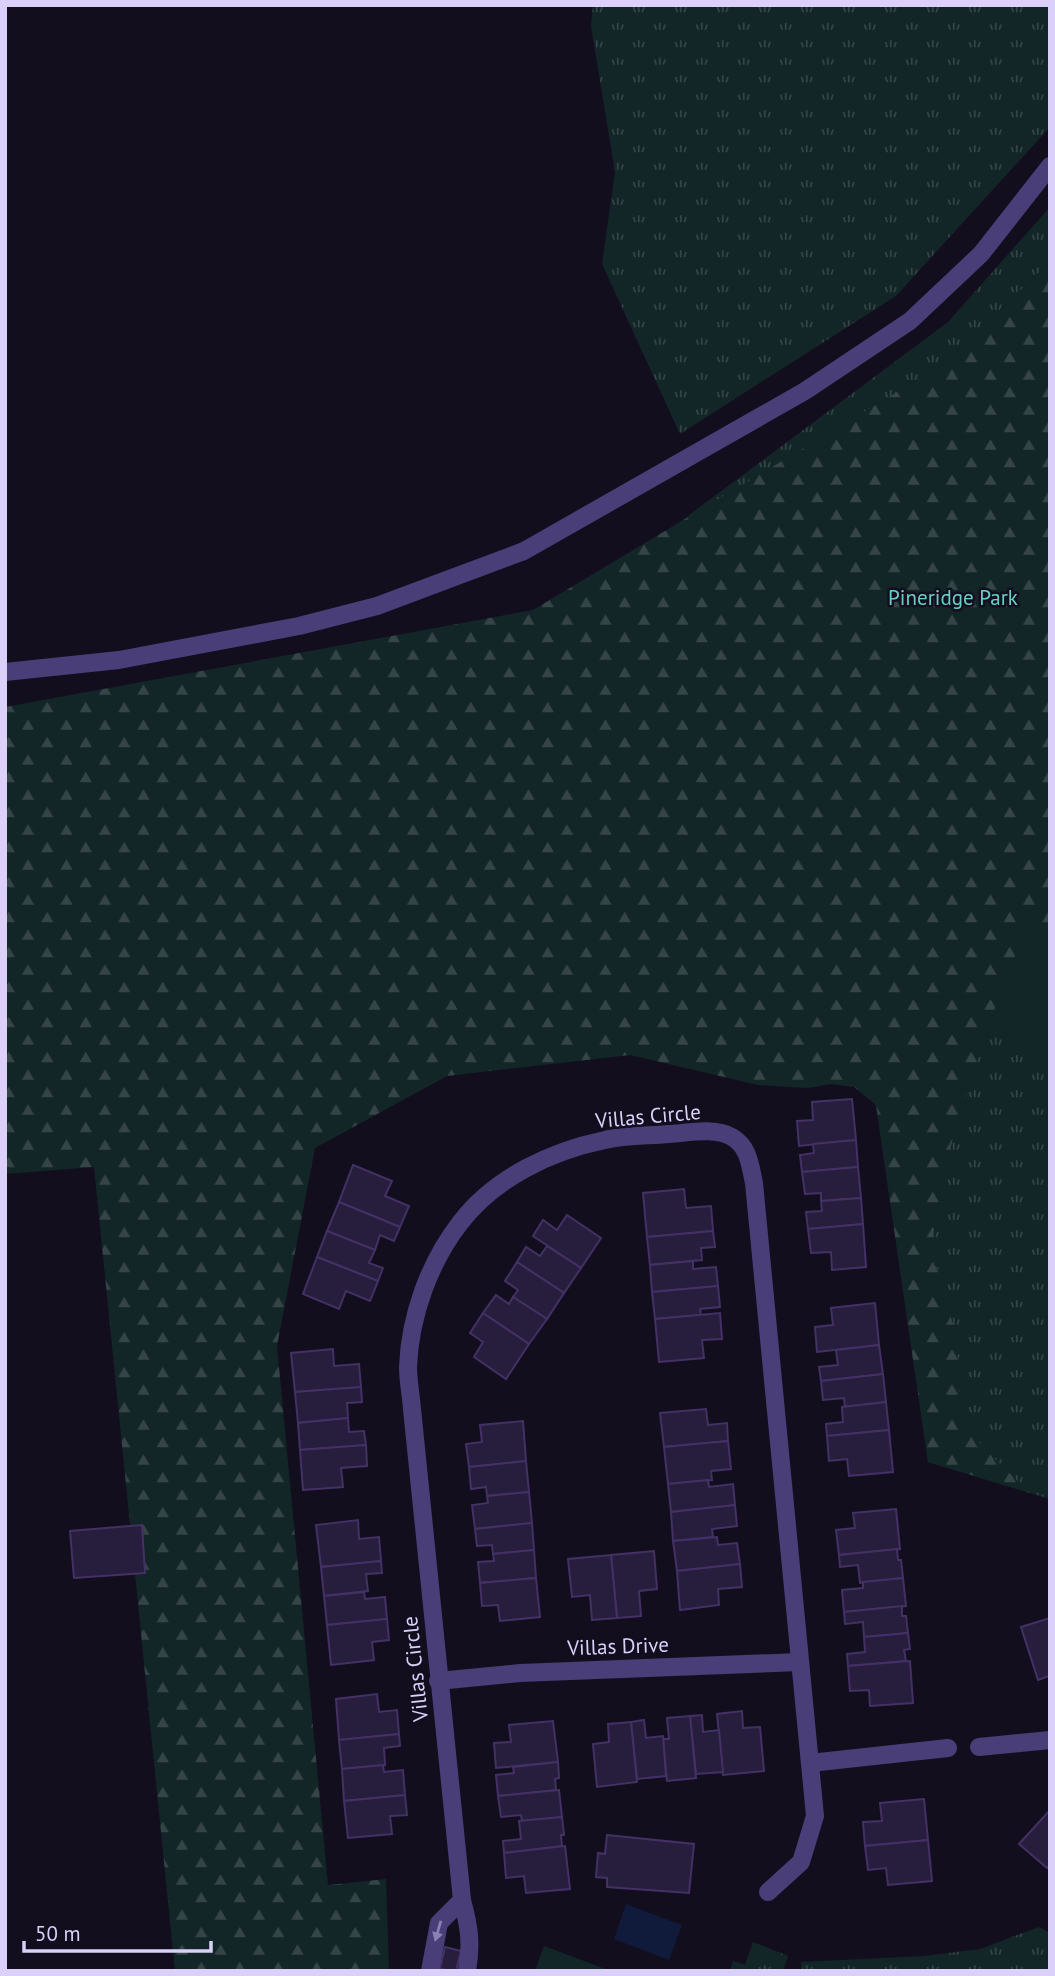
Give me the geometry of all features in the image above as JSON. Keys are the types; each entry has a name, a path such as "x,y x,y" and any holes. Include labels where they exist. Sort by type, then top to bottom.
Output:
{"street":[{"path":"5,672 119,660 299,626 377,606 524,551 805,391 910,321 981,254 1050,166"},
{"name":"Villas Circle","path":"467,1971 470,1927 462,1900 408,1367 413,1327 426,1284 460,1222 492,1190 532,1165 608,1139 705,1131 731,1136 746,1150 754,1183 815,1816 801,1862 768,1892"},
{"name":"Villas Drive","path":"438,1681 520,1673 800,1662"},
{"path":"979,1747 1050,1740"},
{"path":"810,1763 948,1748"},
{"path":"430,1971 439,1923 462,1900"}],"green space":[{"path":"593,5 1050,5 1050,127 896,296 680,434 602,264 615,172 591,26"},
{"path":"1050,207 1050,262 944,364 673,527 948,322"},
{"path":"1050,262 1050,926 1031,918 986,1031 946,1162 931,1245 957,1339 960,1406 981,1445 1030,1493 928,1462 876,1105 854,1087 831,1084 808,1088 758,1085 630,1055 447,1076 315,1148 277,1346 328,1885 386,1879 389,1971 175,1971 94,1167 5,1174 5,707 533,610 944,364"},
{"name":"Pineridge Park","path":"1050,319 1050,1499 928,1462 876,1104"},
{"path":"1030,918 1050,926 1050,1057 986,1031"},
{"path":"1039,1927 1050,1933 1050,1971 802,1971 801,1962 924,1956 980,1949"},
{"path":"753,1942 788,1956 783,1971 730,1971 733,1961 745,1965"},
{"path":"544,1946 611,1971 535,1971"}],"water":[{"path":"626,1904 682,1925 669,1960 614,1939"}],"building":[{"path":"852,1099 856,1140 799,1146 797,1121 813,1120 812,1102"},
{"path":"856,1140 858,1167 802,1172 800,1155 814,1153 813,1144"},
{"path":"353,1165 392,1181 385,1196 409,1206 400,1227 339,1202"},
{"path":"858,1167 861,1198 821,1201 821,1193 805,1194 802,1172"},
{"path":"684,1189 686,1208 711,1206 713,1231 647,1237 643,1193"},
{"path":"861,1198 863,1224 808,1229 806,1212 822,1211 821,1201"},
{"path":"339,1202 400,1227 394,1241 380,1235 375,1250 327,1231"},
{"path":"567,1215 601,1238 581,1268 533,1236 543,1220 557,1230"},
{"path":"863,1224 866,1267 832,1270 831,1252 811,1253 808,1229"},
{"path":"327,1231 375,1250 369,1263 383,1268 378,1281 317,1257"},
{"path":"713,1231 715,1247 701,1248 702,1260 650,1265 647,1237"},
{"path":"547,1246 581,1268 564,1293 517,1262 526,1247 540,1256"},
{"path":"317,1257 378,1281 370,1301 346,1291 339,1309 303,1294"},
{"path":"693,1261 693,1269 716,1267 718,1286 652,1292 650,1265"},
{"path":"517,1262 564,1293 547,1319 513,1297 518,1290 505,1281"},
{"path":"718,1286 720,1307 700,1309 701,1315 655,1319 652,1292"},
{"path":"496,1295 509,1304 513,1297 547,1319 529,1344 483,1313"},
{"path":"875,1303 879,1345 817,1352 815,1327 833,1325 831,1308"},
{"path":"483,1313 529,1344 506,1379 474,1357 483,1342 470,1333"},
{"path":"720,1313 722,1339 702,1340 704,1358 659,1362 655,1319"},
{"path":"879,1345 883,1374 821,1381 819,1367 838,1365 836,1350"},
{"path":"333,1349 334,1366 359,1364 361,1387 295,1392 291,1353"},
{"path":"883,1374 886,1402 845,1407 844,1398 823,1400 821,1381"},
{"path":"361,1387 362,1402 347,1403 348,1418 298,1423 295,1392"},
{"path":"886,1402 889,1430 827,1436 826,1424 843,1422 842,1407"},
{"path":"706,1409 708,1425 727,1423 728,1441 664,1447 660,1413"},
{"path":"348,1418 349,1432 364,1431 366,1445 300,1450 298,1423"},
{"path":"523,1421 526,1461 469,1467 466,1444 482,1442 480,1425"},
{"path":"889,1430 893,1472 849,1476 847,1459 829,1461 827,1436"},
{"path":"728,1441 731,1469 711,1471 712,1480 668,1484 664,1447"},
{"path":"366,1445 367,1466 341,1468 343,1487 303,1490 300,1450"},
{"path":"526,1461 529,1492 487,1496 486,1487 471,1489 469,1467"},
{"path":"708,1480 709,1487 733,1484 735,1505 671,1512 668,1484"},
{"path":"529,1492 532,1523 475,1529 472,1505 488,1503 487,1496"},
{"path":"735,1505 737,1526 712,1529 713,1537 673,1541 671,1512"},
{"path":"896,1509 900,1549 839,1555 836,1530 855,1528 853,1513"},
{"path":"358,1520 359,1539 379,1537 381,1561 321,1567 316,1525"},
{"path":"532,1523 534,1550 493,1554 492,1545 477,1546 475,1529"},
{"path":"142,1525 145,1573 74,1578 70,1531"},
{"path":"717,1537 718,1545 737,1543 740,1564 677,1571 673,1541"},
{"path":"897,1549 903,1578 860,1583 858,1565 840,1567 839,1555"},
{"path":"534,1550 536,1578 480,1583 478,1562 494,1561 493,1554"},
{"path":"654,1551 657,1589 639,1591 641,1616 617,1618 611,1555"},
{"path":"611,1555 617,1618 592,1620 590,1595 572,1597 568,1559"},
{"path":"381,1561 382,1573 366,1574 368,1591 324,1596 321,1567"},
{"path":"740,1564 742,1587 718,1589 719,1605 680,1610 677,1571"},
{"path":"536,1578 540,1617 500,1621 498,1605 482,1606 480,1583"},
{"path":"903,1578 906,1606 844,1612 842,1590 863,1588 863,1582"},
{"path":"364,1592 365,1599 385,1597 387,1619 327,1625 324,1596"},
{"path":"902,1606 902,1616 906,1616 908,1633 864,1637 863,1622 845,1624 844,1612"},
{"path":"1050,1618 1050,1680 1049,1676 1038,1680 1021,1627"},
{"path":"387,1619 389,1640 372,1642 374,1660 331,1665 327,1625"},
{"path":"908,1633 910,1649 904,1650 906,1661 848,1666 847,1654 865,1652 864,1637"},
{"path":"910,1661 913,1703 870,1706 869,1690 850,1691 848,1666"},
{"path":"377,1694 379,1712 397,1710 399,1734 339,1740 336,1699"},
{"path":"742,1711 743,1728 760,1727 764,1771 723,1775 717,1714"},
{"path":"702,1715 703,1732 719,1730 723,1772 696,1774 690,1716"},
{"path":"690,1716 696,1778 667,1781 663,1739 669,1739 667,1718"},
{"path":"644,1720 646,1738 663,1736 666,1776 637,1779 631,1722"},
{"path":"553,1721 558,1762 496,1768 494,1743 511,1742 509,1725"},
{"path":"631,1722 637,1782 597,1787 593,1744 609,1742 608,1724"},
{"path":"399,1734 400,1746 384,1748 385,1765 342,1769 339,1740"},
{"path":"558,1762 559,1778 555,1779 556,1790 498,1796 496,1775 514,1773 513,1767"},
{"path":"383,1765 384,1772 403,1770 405,1795 344,1801 342,1769"},
{"path":"559,1790 562,1817 522,1821 521,1815 501,1817 498,1796"},
{"path":"405,1795 407,1815 390,1816 392,1834 348,1838 344,1801"},
{"path":"924,1799 928,1840 865,1846 863,1822 882,1821 880,1803"},
{"path":"1050,1810 1050,1864 1047,1868 1019,1844"},
{"path":"562,1817 562,1846 504,1853 503,1841 521,1839 519,1821"},
{"path":"607,1835 694,1844 689,1893 607,1887 607,1878 596,1877 598,1853 605,1854"},
{"path":"928,1840 932,1881 888,1885 886,1868 868,1870 865,1846"},
{"path":"565,1846 570,1889 526,1893 524,1876 506,1878 504,1853"},
{"path":"445,1947 461,1951 456,1971 440,1969"}]}
